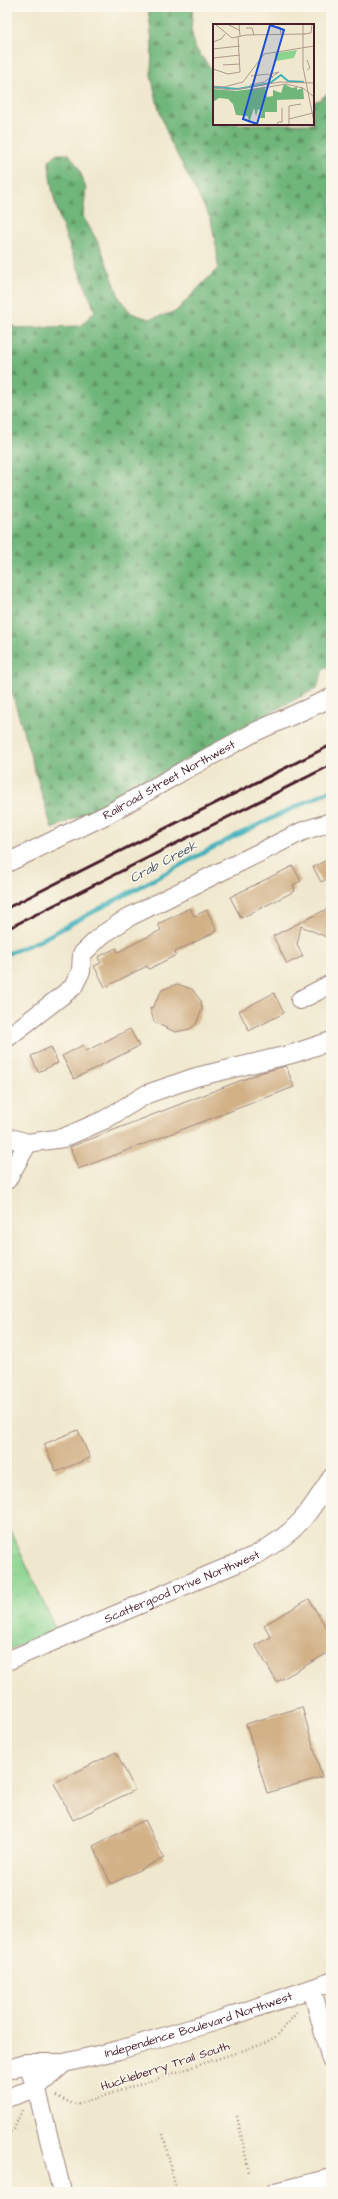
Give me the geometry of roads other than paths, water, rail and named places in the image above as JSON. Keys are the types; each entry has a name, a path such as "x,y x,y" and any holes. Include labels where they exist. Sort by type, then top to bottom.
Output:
{"street":[{"name":"Railroad Street Northwest","path":"7,863 108,814 183,770 257,731 331,698"},
{"path":"7,1038 73,987 81,971 82,954 102,935 130,917 303,831 331,822"},
{"path":"300,1000 331,984"},
{"path":"7,1137 28,1143 63,1138 104,1120 147,1094 196,1077 292,1054 331,1041"},
{"path":"7,1180 28,1143"},
{"name":"Scattergood Drive Northwest","path":"7,1662 256,1555 281,1540 302,1522 331,1478"},
{"name":"Independence Boulevard Northwest","path":"7,2070 27,2063 64,2063 119,2050 314,1996 331,1982"},
{"path":"314,1996 331,2060"},
{"path":"27,2063 38,2094 62,2192"},
{"name":"Independence Boulevard Northwest","path":"7,2098 38,2094 64,2063"},
{"path":"275,2192 331,2178"}],"waterway":[{"name":"Crab Creek","path":"7,954 39,941 233,837 331,790"}],"railway":[{"path":"7,908 331,745"},
{"path":"7,929 331,765"}]}
